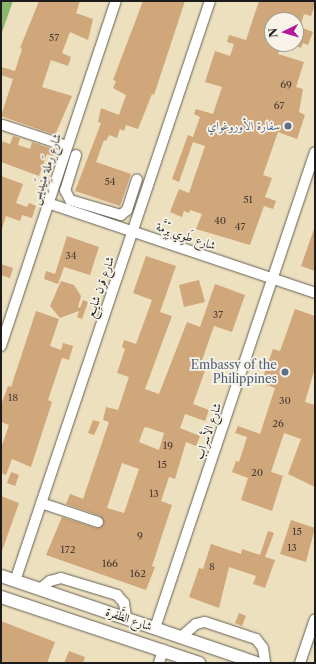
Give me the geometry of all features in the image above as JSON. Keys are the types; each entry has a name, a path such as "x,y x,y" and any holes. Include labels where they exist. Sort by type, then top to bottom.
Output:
{"main road":[{"name":"شارع الظَّفرة","path":"1,576 256,663"},
{"name":"شارع الظَّفرة","path":"1,597 197,662"},
{"path":"197,662 201,654 200,644"},
{"path":"219,663 229,654"}],"street":[{"name":"شارع رَملة مِنَيدِيس","path":"1,346 116,1"},
{"name":"شارع قرن شايِع","path":"15,581 210,1"},
{"path":"3,125 67,146"},
{"name":"شارع الأسراب","path":"155,628 315,152"},
{"path":"76,155 65,193 70,200 91,212 115,215 124,214 137,180"},
{"name":"شارع طَوِي بِرِّمَّة","path":"48,203 91,212 132,232 315,293"},
{"path":"41,503 98,522"},
{"path":"40,589 50,581 61,578 117,595 124,603 126,618"},
{"path":"300,663 315,619"},
{"path":"181,637 196,624 205,622 256,639 263,648 264,663"},
{"path":"159,663 163,650"}],"green space":[{"path":"1,1 13,1 1,35"}],"building":[{"path":"39,1 80,1 76,13 93,19 88,40 70,32 62,53 71,57 68,66 51,60 42,87 72,96 55,135 1,116 13,79 1,75 1,67 15,71 22,49 20,48"},
{"path":"143,1 185,1 154,95 152,94 138,129 126,125 124,131 120,129 117,138 109,135 106,141 104,140 96,162 131,174 120,206 75,191 101,123 98,122 101,108 119,115 126,95 113,88 116,81 113,80"},
{"path":"259,1 315,1 311,16 304,14 304,12 264,12 264,52 279,52 278,54 304,62 296,87 303,89 299,112 305,115 297,139 278,132 263,175 272,178 265,197 276,201 273,209 264,206 250,245 196,229 202,214 190,210 189,213 184,211 182,217 170,212 179,189 189,193 205,146 193,142 179,182 172,179 188,135 193,137 200,117 194,114 196,109 213,114 222,87 205,82 215,51 230,56 234,44 227,42 229,35 246,40"},
{"path":"304,29 313,32 308,45 304,43"},
{"path":"13,136 20,138 18,145 30,149 32,142 55,150 53,156 47,154 39,176 1,162 1,141 10,144"},
{"path":"1,176 23,184 16,203 27,207 29,203 36,206 32,218 22,215 20,221 6,216 2,229"},
{"path":"315,229 315,271 301,266"},
{"path":"67,236 99,247 90,275 64,267 58,284 44,279 46,271 55,274"},
{"path":"146,256 176,266 160,312 172,316 145,389 159,394 187,322 200,327 215,284 245,295 232,332 214,326 200,366 206,368 193,404 209,410 205,421 185,414 180,428 200,436 196,446 186,442 175,479 169,477 161,501 172,505 152,566 155,567 146,590 46,555 62,517 96,528 104,524 100,516 66,504 70,494 83,499 109,422 103,420 106,407 118,410 129,377 117,373 125,349 122,347 124,340 136,344 152,300 133,293","holes":["146,427 164,433 159,450 139,442 144,428","122,463 139,469 124,513 107,508"]},
{"path":"1,264 13,268 10,278 1,275"},
{"path":"199,280 205,302 184,307 179,285"},
{"path":"61,281 74,285 81,296 78,307 80,308 83,300 88,302 82,319 77,317 79,311 60,318 50,306"},
{"path":"295,309 315,316 315,368 305,402 315,405 315,487 288,474 301,439 284,433 271,472 283,476 272,511 241,500 248,478 232,472 236,461 239,462 247,437 235,433 238,426 260,434 275,388 261,383 273,349 280,351"},
{"path":"36,311 59,319 50,346 61,350 63,343 73,346 69,360 62,358 48,400 52,402 31,467 12,459 6,475 1,473 1,448 9,425 1,422 1,405 8,386 11,387"},
{"path":"93,420 100,422 94,435 88,433"},
{"path":"11,472 19,475 15,486 7,483"},
{"path":"1,496 19,503 2,551 1,551"},
{"path":"291,520 315,528 306,562 280,554"},
{"path":"268,531 274,533 265,557 275,560 265,588 253,584 256,576 229,567 219,608 189,597 199,568 203,569 211,544 241,554 242,549 260,555"},
{"path":"239,613 246,616 242,626 235,623"},
{"path":"1,621 55,642 47,663 1,663"},
{"path":"69,651 85,657 83,663 64,663"}],"place":[{"name":"سفارة الأوروغواي","path":"288,126"},
{"name":"Embassy of the Philippines","path":"285,372"}]}
